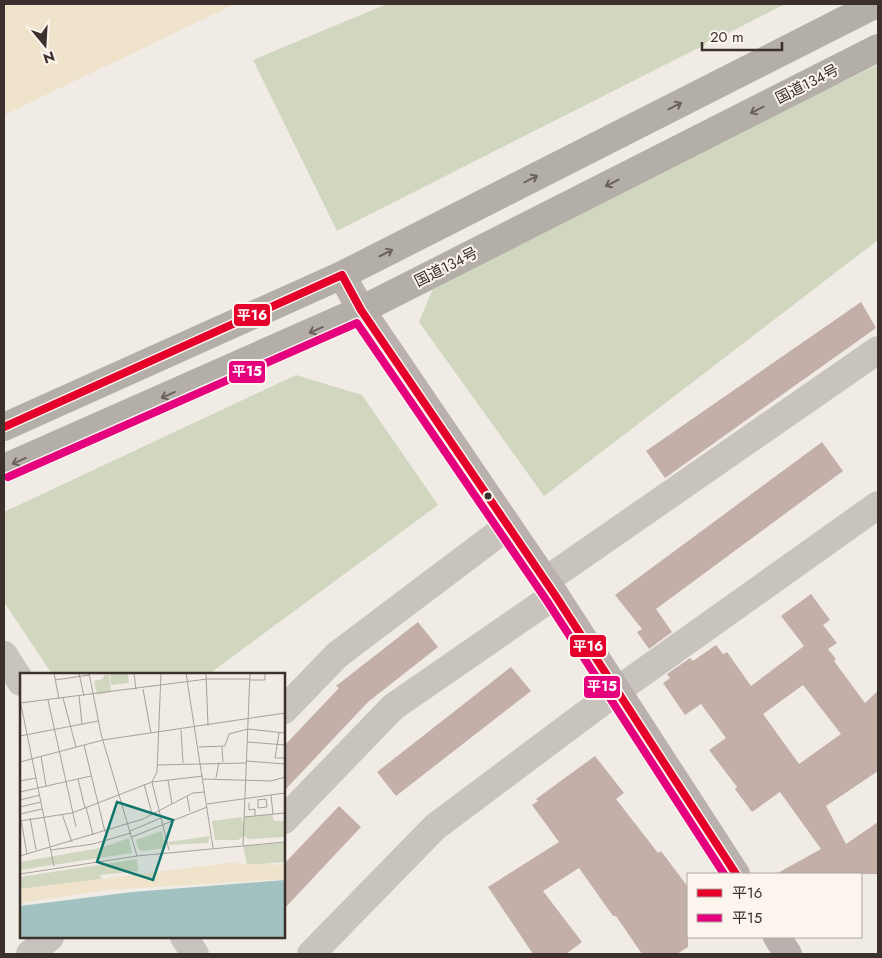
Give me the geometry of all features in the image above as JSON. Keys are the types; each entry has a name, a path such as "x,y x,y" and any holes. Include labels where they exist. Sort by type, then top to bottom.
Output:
{"highway":[{"path":"4,427 342,275 876,4"},
{"name":"国道134号","path":"4,468 361,310 878,48"}],"main road":[{"path":"342,275 361,310 618,690 735,873"},
{"path":"777,938 788,954"}],"street":[{"path":"285,819 393,707 550,588 878,350"},
{"path":"325,949 435,827 618,690 878,506"},
{"path":"285,709 338,655 508,526"},
{"path":"4,655 20,680"},
{"path":"30,954 49,938"},
{"path":"185,938 195,954"}],"green space":[{"path":"387,4 785,4 337,231 253,60"},
{"path":"878,65 878,240 544,496 419,322 434,286 578,209"},
{"path":"296,375 362,395 438,505 210,673 51,673 4,602 4,512"}],"sand":[{"path":"4,4 235,4 4,115"}],"building":[{"path":"861,302 876,328 665,478 646,451"},
{"path":"822,442 843,471 656,609 672,632 649,649 637,632 642,629 615,595"},
{"path":"811,594 830,620 823,625 837,643 828,649 836,659 834,661 865,703 878,691 878,771 826,806 846,844 878,822 878,874 778,873 821,849 780,792 752,812 735,789 737,787 709,750 726,738 701,704 685,715 663,683 670,678 667,674 690,658 693,661 716,645 723,654 727,652 751,686 804,646 781,616","holes":["803,685 841,734 799,764 763,714"]},
{"path":"418,622 438,647 368,702 285,790 285,745 339,688 336,686"},
{"path":"511,667 531,691 396,796 377,772"},
{"path":"595,756 624,793 616,799 658,853 661,851 687,886 688,947 677,954 642,954 579,868 543,891 582,942 566,954 533,954 488,887 559,842 532,805 538,801 536,799"},
{"path":"339,806 361,827 285,908 285,863"}],"transit line":[{"name":"平16","path":"4,427 342,275 361,310 555,595 735,873"},
{"name":"平15","path":"8,477 357,323 547,601 723,873"}]}
